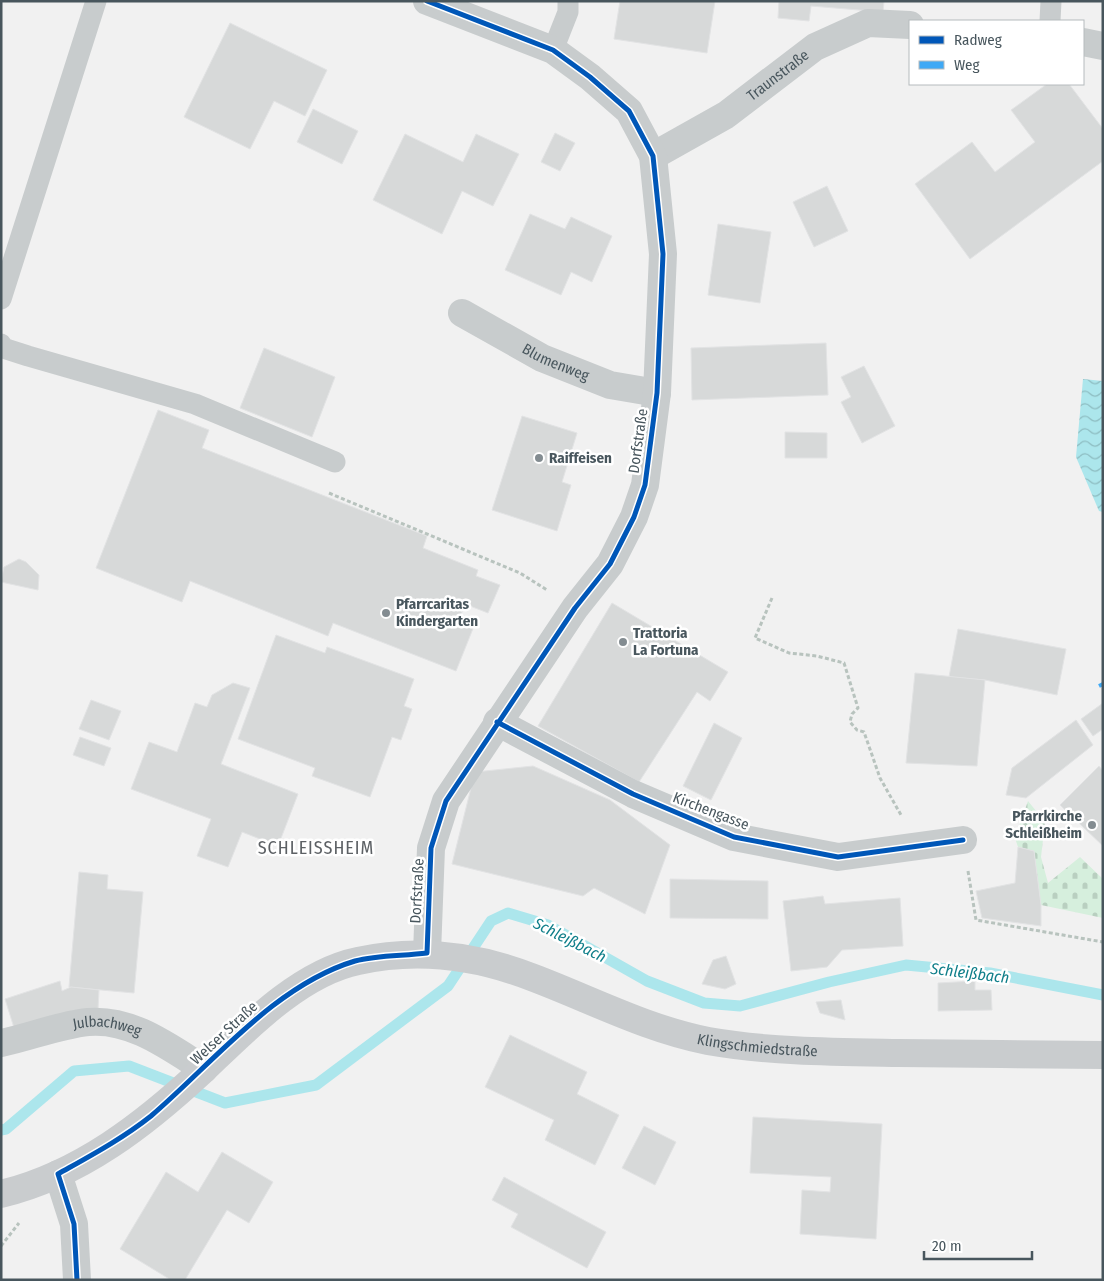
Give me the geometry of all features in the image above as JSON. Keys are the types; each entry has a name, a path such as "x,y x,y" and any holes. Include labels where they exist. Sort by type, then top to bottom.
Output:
{"main road":[{"name":"Klingschmiedstraße","path":"427,953 488,963 533,977 661,1029 706,1040 752,1047 843,1052 1103,1055"},
{"name":"Welser Straße","path":"1,1194 19,1190 58,1174 111,1145 149,1117 198,1075 264,1013 292,992 323,974 356,961 427,953"}],"street":[{"name":"Dorfstraße","path":"427,1 553,50 590,77 629,112 653,156 663,254 657,393 645,485 634,517 610,564 574,608 446,801 431,848 427,953"},
{"name":"Traunstraße","path":"653,156 726,115 815,47 868,23 909,26"},
{"path":"1084,42 1103,46"},
{"name":"Blumenweg","path":"462,313 542,358 610,385 657,393"},
{"name":"Kirchengasse","path":"497,722 633,794 734,836 838,857 963,840"},
{"name":"Julbachweg","path":"1,1043 73,1025 104,1022 136,1030 198,1075"},
{"path":"58,1174 74,1224 77,1280"}],"lane":[{"path":"1,299 96,1"},
{"path":"553,50 568,12 568,1"},
{"path":"1050,1 1050,20"},
{"path":"1,344 3,348 28,356 195,404 335,462"}],"path":[{"path":"322,490 520,573 574,608"},
{"path":"772,598 755,638 789,653 817,656 844,663 858,708 852,714 850,722 857,730 864,732 880,778 921,846"},
{"path":"963,840 976,920 1103,942"}],"green space":[{"path":"1028,801 1045,822 1041,857 1048,883 1080,857 1103,879 1103,918 1041,905 1034,851 1018,847 1015,838"}],"water":[{"path":"1083,379 1103,381 1103,512 1099,511 1076,457"}],"building":[{"path":"620,1 715,1 707,53 614,39"},
{"path":"779,1 884,1 883,12 811,6 809,21 778,18"},
{"path":"230,23 327,70 305,116 274,101 250,149 184,117"},
{"path":"1046,85 1070,85 1103,129 1103,161 970,259 915,184 972,142 995,172 1035,142 1011,110"},
{"path":"313,109 358,131 342,164 297,142"},
{"path":"555,133 575,143 560,171 541,162"},
{"path":"405,134 463,162 476,134 519,154 493,206 462,191 442,234 373,200"},
{"path":"827,186 848,231 814,247 793,202"},
{"path":"530,214 565,229 571,217 612,236 592,282 571,272 561,295 505,270"},
{"path":"718,224 771,232 760,303 708,295"},
{"path":"826,343 828,395 692,400 691,348"},
{"path":"264,348 335,377 312,437 240,408"},
{"path":"864,366 895,426 862,443 841,402 851,397 841,377"},
{"path":"158,410 209,430 202,448 427,536 423,548 478,570 476,576 500,585 488,613 465,604 459,620 474,626 456,671 333,623 328,636 190,581 182,602 96,568"},
{"name":"Raiffeisen","path":"522,416 577,433 562,482 571,485 557,531 492,510"},
{"path":"785,432 827,433 827,458 785,458"},
{"path":"19,559 26,562 39,575 38,590 1,582 4,567"},
{"path":"612,603 728,672 710,701 697,692 639,782 538,726"},
{"path":"958,629 1066,649 1057,695 985,680 949,677"},
{"path":"276,635 325,653 327,647 414,679 404,706 412,709 401,740 392,737 370,797 312,776 315,768 238,739"},
{"path":"915,673 985,680 977,766 906,763"},
{"path":"233,683 250,688 221,764 298,794 278,846 242,832 228,867 197,856 211,819 131,789 149,742 177,752 195,703 207,707 212,695"},
{"path":"91,700 121,711 109,740 79,729"},
{"path":"1103,703 1103,729 1093,736 1081,719"},
{"path":"1076,720 1093,745 1026,798 1006,795 1012,768"},
{"path":"714,723 742,738 711,800 683,786"},
{"path":"80,737 111,748 104,766 73,755"},
{"path":"533,766 610,800 670,845 645,914 594,888 583,896 452,864 475,772"},
{"name":"Pfarrkirche Schleißheim","path":"1099,766 1103,771 1103,846 1060,805"},
{"path":"1018,847 1034,851 1041,905 1041,926 982,918 976,891 1015,883"},
{"path":"79,872 108,875 107,889 143,892 134,993 69,987"},
{"path":"670,879 768,881 768,919 670,918"},
{"path":"823,896 825,904 900,898 903,946 842,950 827,967 791,971 783,901"},
{"path":"726,956 736,984 725,989 702,984 713,960"},
{"path":"60,981 62,991 71,987 99,990 98,1009 15,1031 5,999"},
{"path":"975,981 975,990 991,990 992,1010 938,1011 938,983"},
{"path":"841,1000 845,1020 820,1013 816,1002"},
{"path":"510,1035 587,1072 577,1094 619,1115 595,1165 545,1140 554,1120 485,1087"},
{"path":"753,1117 882,1124 876,1239 800,1234 802,1190 830,1192 831,1177 750,1173"},
{"path":"644,1126 676,1142 655,1185 622,1168"},
{"path":"222,1152 273,1182 249,1223 227,1210 185,1280 171,1280 120,1249 166,1172 198,1192"},
{"path":"504,1177 606,1232 587,1268 511,1227 518,1214 492,1200"}],"waterway":[{"name":"Schleißbach","path":"1,1130 6,1129 74,1071 129,1066 225,1103 316,1085 448,986 491,921 508,913 548,925 647,981 704,1003 740,1006 829,982 906,965 990,973 1103,995"}],"marked path":[{"path":"1099,686 1103,684"}],"cycle path":[{"path":"77,1280 74,1224 58,1174 117,1140 151,1116 246,1028 298,988 326,972 355,961 427,953 431,848 446,801 575,608 610,564 634,517 645,485 657,393 663,254 653,156 629,111 590,77 553,50 427,1"},
{"path":"497,722 633,794 734,837 838,857 963,840"}],"place":[{"name":"Raiffeisen","path":"539,458"},
{"name":"Pfarrcaritas Kindergarten","path":"386,613"},
{"name":"Trattoria La Fortuna","path":"623,642"},
{"name":"Pfarrkirche Schleißheim","path":"1092,825"}],"district":[{"name":"SCHLEISSHEIM","path":"316,848"}]}
